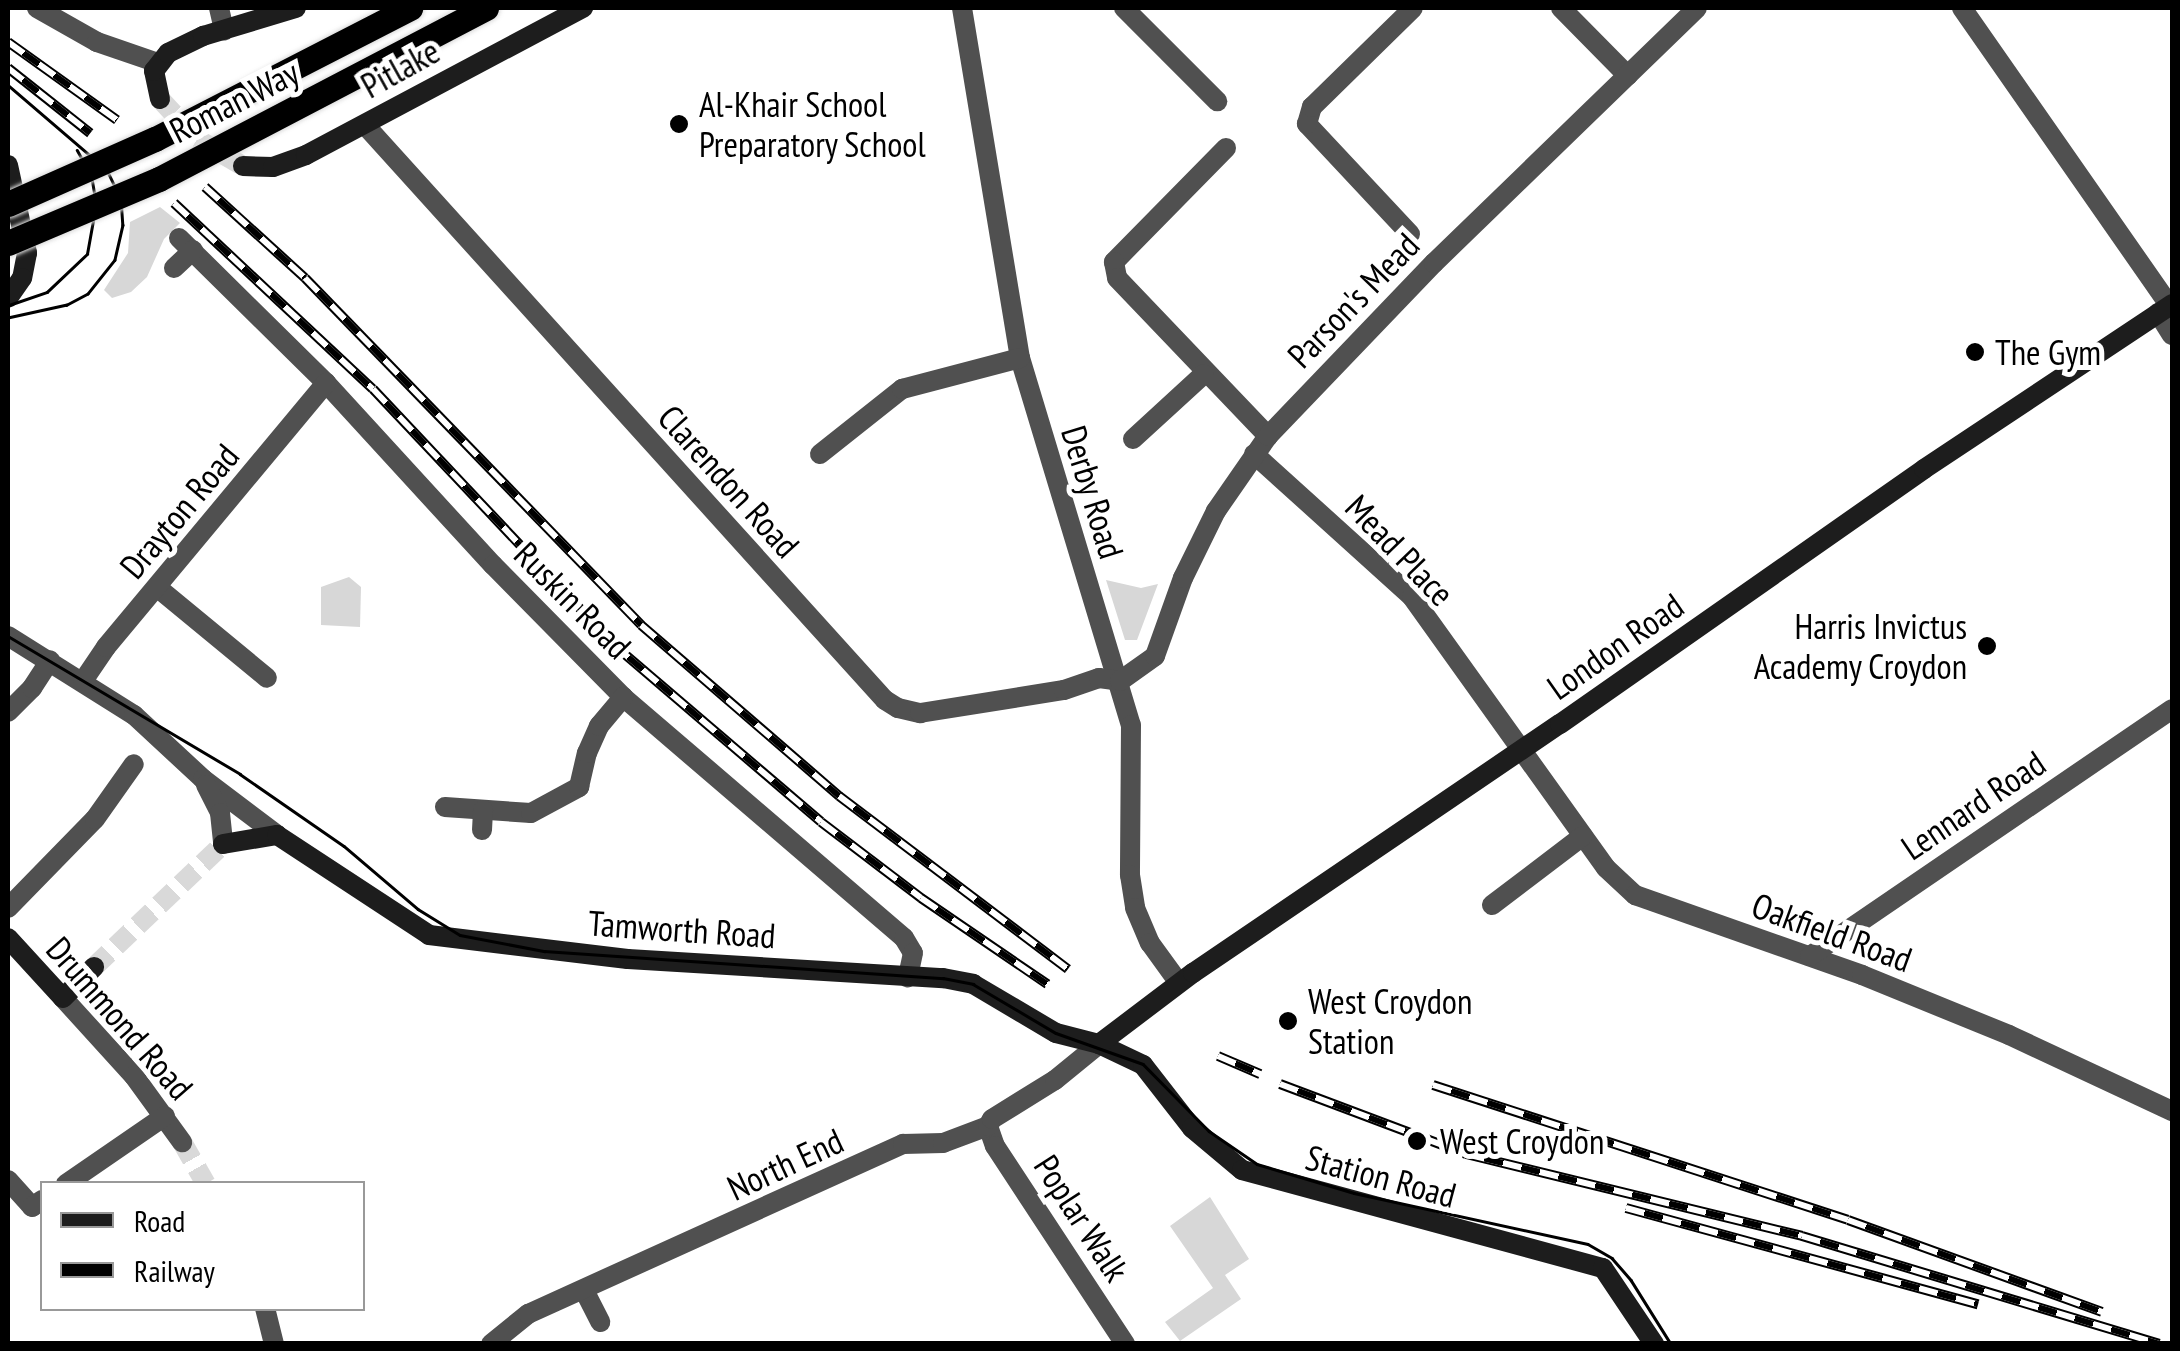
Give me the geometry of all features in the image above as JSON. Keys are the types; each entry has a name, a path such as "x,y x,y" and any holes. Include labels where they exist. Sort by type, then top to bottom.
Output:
{"main road":[{"name":"Roman Way","path":"8,204 155,139 410,8"},
{"name":"Roman Way","path":"8,243 159,179 486,8"}],"street":[{"path":"37,8 97,42 158,63"},
{"path":"219,8 224,30"},
{"path":"160,99 154,78 158,63 177,47 296,8"},
{"name":"Pitlake","path":"243,166 286,164 583,8"},
{"name":"Derby Road","path":"962,8 1020,358 1120,681 1133,741 1130,874 1135,908 1150,942 1179,984"},
{"path":"1124,8 1217,101"},
{"path":"1413,8 1312,107 1307,124 1434,263"},
{"path":"1562,8 1628,76"},
{"name":"Parson's Mead","path":"1120,681 1155,656 1184,578 1216,511 1268,436 1434,263 1697,8"},
{"path":"1963,9 2167,308 2172,335"},
{"name":"Clarendon Road","path":"365,125 885,700 920,713 1064,690 1099,678 1120,681"},
{"path":"1226,148 1114,262 1117,278 1204,374 1268,436"},
{"path":"8,166 21,212 25,265 8,298"},
{"name":"Ruskin Road","path":"174,268 186,244 326,383 493,565 623,696 904,938 912,952 908,977"},
{"name":"London Road","path":"1098,1044 1924,469 2167,308"},
{"path":"820,454 902,389 1020,358"},
{"path":"1133,439 1204,374"},
{"name":"Drayton Road","path":"83,681 106,647 326,383"},
{"name":"Mead Place","path":"1254,454 1412,598 1522,750"},
{"path":"158,588 267,678"},
{"name":"Tamworth Road","path":"8,636 148,726 203,779 277,835 429,935 628,958 973,984 1056,1032 1098,1044"},
{"path":"11,708 50,660"},
{"path":"445,807 482,820 531,813 579,786 587,752 599,726 623,696"},
{"name":"Lennard Road","path":"1810,956 2172,709"},
{"name":"Oakfield Road","path":"1522,750 1606,868 1635,895 1677,913 1810,956 2010,1035 2172,1111"},
{"path":"8,908 94,820 134,764"},
{"name":"Tamworth Road","path":"203,779 220,814 223,844 277,835"},
{"path":"1492,906 1583,836"},
{"name":"Drummond Road","path":"8,938 165,1116 182,1142"},
{"path":"63,998 94,967"},
{"name":"North End","path":"492,1344 528,1314 903,1144 944,1143 988,1126 992,1119 1055,1080 1098,1044"},
{"name":"Station Road","path":"1098,1044 1143,1066 1192,1128 1242,1170 1592,1263 1617,1282 1654,1344"},
{"path":"70,1181 165,1116"},
{"name":"Poplar Walk","path":"988,1126 995,1146 1125,1344"},
{"path":"8,1180 32,1206 40,1201"},
{"path":"584,1290 600,1322"},
{"path":"266,1311 274,1344"}],"shaded area":[{"path":"160,207 180,223 164,239 147,277 131,292 112,298 104,290 128,253 130,222"},
{"path":"349,577 361,587 360,627 321,625 321,587"},
{"path":"1106,580 1141,588 1158,584 1137,640 1125,640"},
{"path":"1210,1197 1249,1259 1225,1275 1241,1299 1180,1341 1165,1322 1213,1288 1170,1226"}],"tunnel":[{"path":"160,99 197,139 243,166"},
{"path":"94,967 223,844"},
{"path":"182,1142 204,1181"}],"tram line":[{"path":"8,85 107,170 121,199 123,225 115,260 88,294 67,305 8,318"},
{"path":"9,305 47,292 87,254 96,204 91,176 77,151"},
{"path":"8,636 240,774 344,846 418,909 460,935 544,951 943,978 973,984 1056,1033 1143,1064 1209,1131 1257,1164 1354,1193 1588,1244 1612,1258 1631,1280 1671,1344"}],"railway":[{"path":"8,42 117,120"},
{"path":"8,68 90,133"},
{"path":"205,187 305,278 641,625 839,796 1068,969"},
{"path":"174,203 373,389 614,645 821,822 921,898 1047,984"},
{"path":"1218,1056 1260,1074"},
{"path":"1280,1084 1466,1154 1802,1236 2159,1344"},
{"path":"1433,1085 1848,1220 2102,1312"},
{"path":"1626,1208 1978,1304"}],"place":[{"name":"Al-Khair School Preparatory School","path":"679,124"},
{"name":"The Gym","path":"1975,352"},
{"name":"Harris Invictus Academy Croydon","path":"1987,646"},
{"name":"West Croydon Station","path":"1288,1021"},
{"name":"West Croydon","path":"1417,1141"}]}
